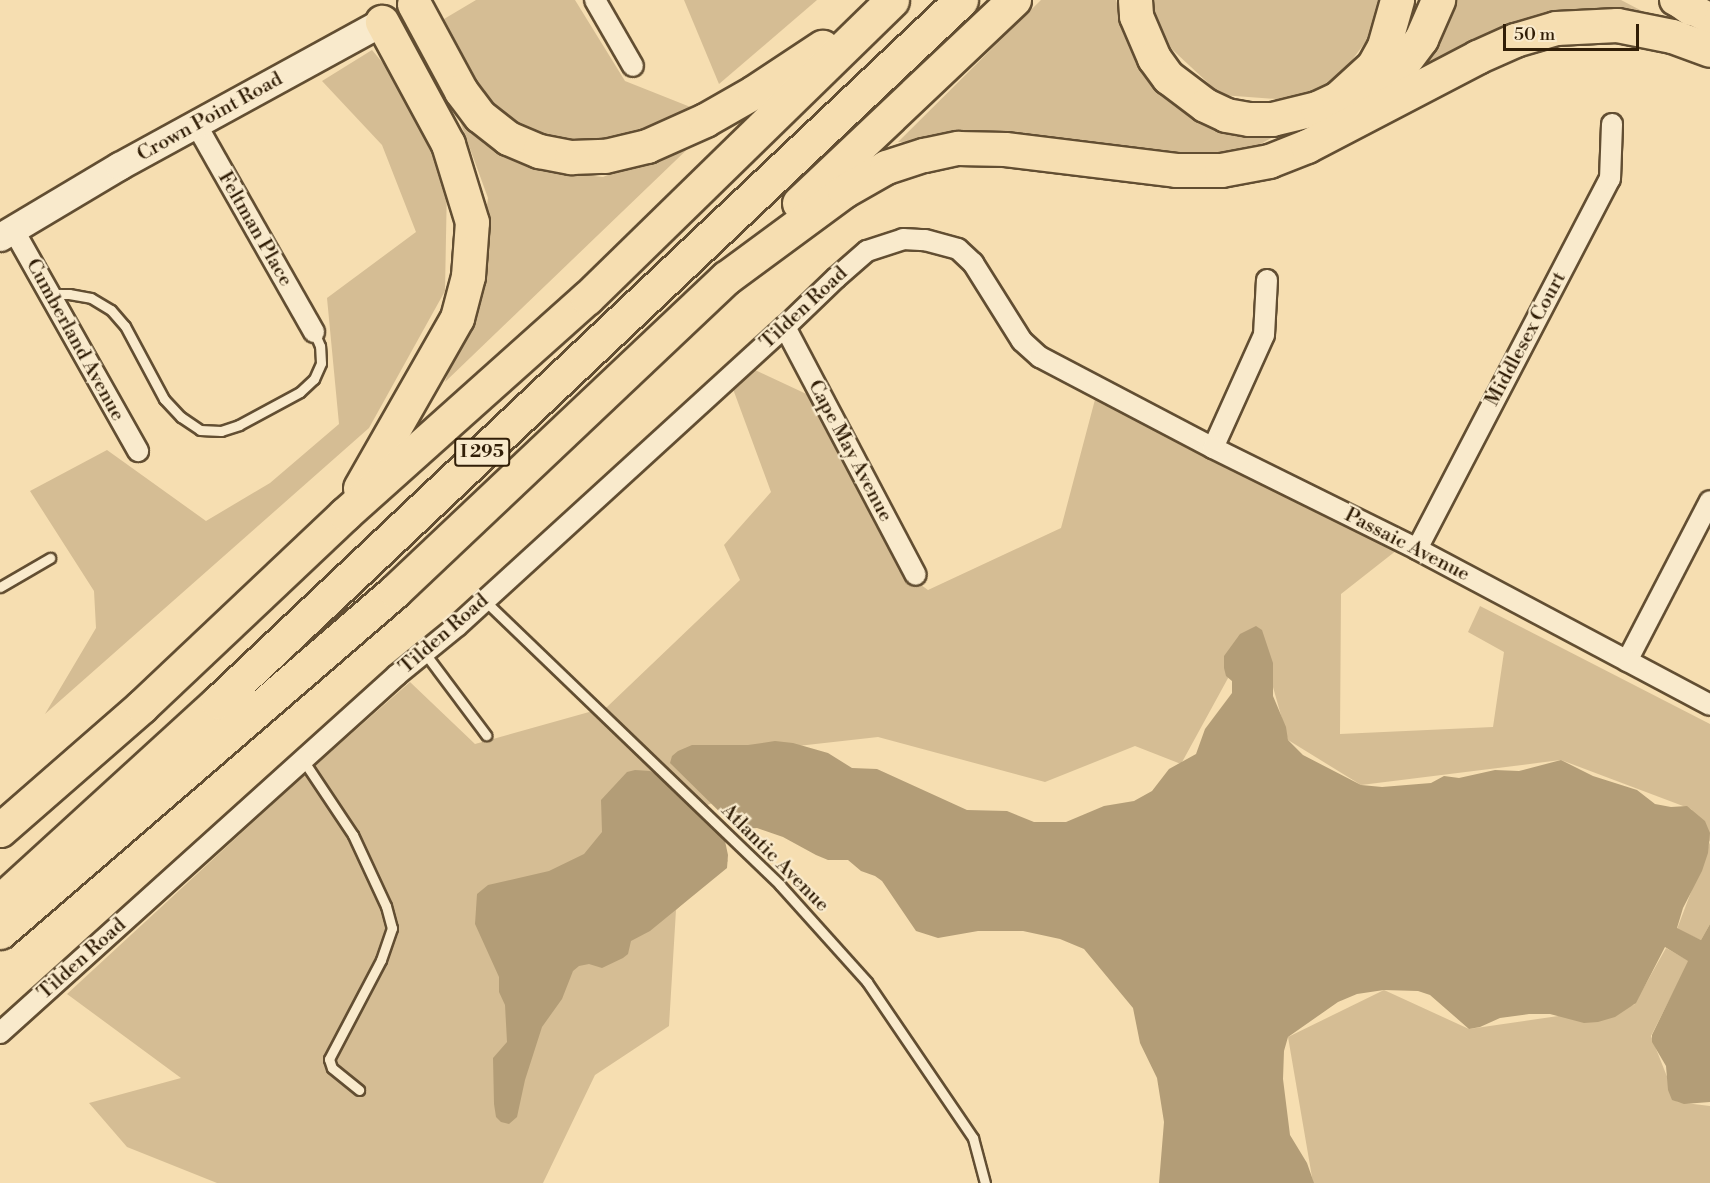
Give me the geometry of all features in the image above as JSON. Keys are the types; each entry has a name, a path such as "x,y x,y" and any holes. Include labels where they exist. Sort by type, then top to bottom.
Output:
{"highway":[{"path":"418,2 461,91 480,116 508,138 539,152 571,157 605,156 646,146 705,120 754,92 891,0"},
{"name":"I 295","path":"0,830 142,706 345,514 587,297 891,0"},
{"name":"I 295","path":"0,901 218,702 961,0"},
{"path":"0,932 395,591 740,266 783,218 1014,0"},
{"path":"1135,0 1136,16 1154,58 1168,77 1205,105 1226,115 1249,119 1272,119 1317,108 1338,98 1373,66 1384,46 1397,0"},
{"path":"1362,117 1421,39 1438,0"},
{"path":"345,514 458,318 468,276 472,222 460,177 448,144 382,22"},
{"path":"740,266 844,190 886,167 924,154 958,148 1005,149 1176,170 1221,170 1269,161 1298,150 1515,39 1556,28 1617,25 1672,36 1710,50"}],"main road":[{"name":"Crown Point Road","path":"7,233 119,166 197,126 418,2"}],"street":[{"path":"595,0 633,66"},
{"name":"Middlesex Court","path":"1417,549 1610,178 1612,124"},
{"name":"Feltman Place","path":"197,126 314,332"},
{"name":"Cumberland Avenue","path":"7,233 50,294 138,452"},
{"name":"Tilden Road","path":"0,1033 484,600 867,250 903,239 925,240 958,249 973,264 1022,341 1040,357 1101,389"},
{"path":"1213,448 1264,334 1267,280"},
{"name":"Cape May Avenue","path":"785,327 916,575"},
{"name":"Passaic Avenue","path":"1101,389 1213,448 1417,549 1710,705"},
{"path":"1627,662 1710,501"}],"lane":[{"path":"50,294 69,294 91,298 111,310 125,326 164,399 181,417 200,430 221,430 239,425 300,392 314,379 321,363 320,346 314,332"},
{"path":"0,587 50,558"},
{"name":"Atlantic Avenue","path":"484,600 780,885 867,982 973,1138 985,1183"},
{"path":"424,652 486,735"},
{"path":"303,760 353,835 386,906 392,928 381,960 329,1059 332,1068 358,1090"}],"shaded area":[{"path":"476,0 575,0 625,81 698,110 625,138 562,141 514,123 474,84 444,19"},
{"path":"684,0 817,0 719,84"},
{"path":"1041,0 1116,0 1138,68 1194,119 1285,130 1243,154 1142,156 996,138 898,142"},
{"path":"1151,0 1389,0 1391,8 1337,80 1290,100 1221,95 1162,40"},
{"path":"1453,0 1621,0 1642,11 1546,13 1420,66"},
{"path":"372,50 392,74 447,184 445,291 369,428 45,714 96,628 94,591 30,491 107,450 206,521 270,483 339,424 327,298 416,232 382,145 322,81"},
{"path":"457,113 484,144 548,171 603,177 699,138 445,382 477,284 488,198"},
{"path":"753,369 815,398 903,572 928,590 1061,528 1097,392 1397,550 1341,594 1340,734 1493,727 1504,652 1468,632 1480,606 1710,724 1710,842 1691,809 1561,760 1361,785 1288,740 1256,627 1181,764 1135,746 1045,782 878,737 671,760 725,798 700,808 728,861 676,910 669,1026 595,1075 543,1183 217,1183 127,1147 89,1103 181,1078 67,994 300,779 410,682 475,744 607,707 740,580 724,545 771,492 733,389"},
{"path":"1256,626 1262,630 1273,663 1273,696 1286,727 1288,740 1303,755 1361,785 1382,787 1431,783 1444,776 1459,778 1495,770 1519,771 1561,760 1593,776 1637,790 1655,804 1671,807 1687,806 1705,821 1710,833 1708,853 1702,871 1683,908 1677,928 1701,940 1710,924 1710,1102 1684,1104 1672,1100 1668,1090 1666,1066 1652,1042 1652,1035 1688,961 1665,947 1636,1003 1615,1017 1598,1022 1584,1023 1550,1014 1529,1014 1500,1018 1469,1029 1430,995 1418,991 1384,990 1357,994 1338,1002 1288,1037 1284,1051 1283,1079 1290,1135 1307,1163 1314,1183 1159,1183 1164,1122 1157,1078 1140,1043 1133,1008 1084,949 1060,939 1023,931 978,931 938,938 916,931 882,881 875,876 861,871 848,860 828,860 783,837 757,828 741,829 734,826 670,763 672,756 678,751 692,745 748,745 775,741 793,743 828,753 852,768 877,769 967,810 1007,811 1034,822 1066,822 1104,806 1134,801 1152,791 1169,769 1196,754 1205,729 1232,693 1232,681 1226,676 1224,668 1224,656 1240,634"},
{"path":"650,771 663,778 678,794 700,808 705,819 725,841 728,855 727,868 650,931 631,941 628,954 623,958 602,968 589,964 579,966 573,971 562,999 542,1027 525,1080 517,1117 509,1124 501,1122 496,1117 494,1104 493,1058 507,1042 505,1005 499,992 499,977 475,924 477,894 488,885 549,871 584,854 602,832 601,800 627,772"},
{"path":"1710,842 1710,924 1701,940 1677,929"},
{"path":"1666,948 1689,961 1651,1036 1677,1102 1710,1106 1710,1183 1313,1183 1288,1037 1384,990 1469,1029 1634,1005"}]}
